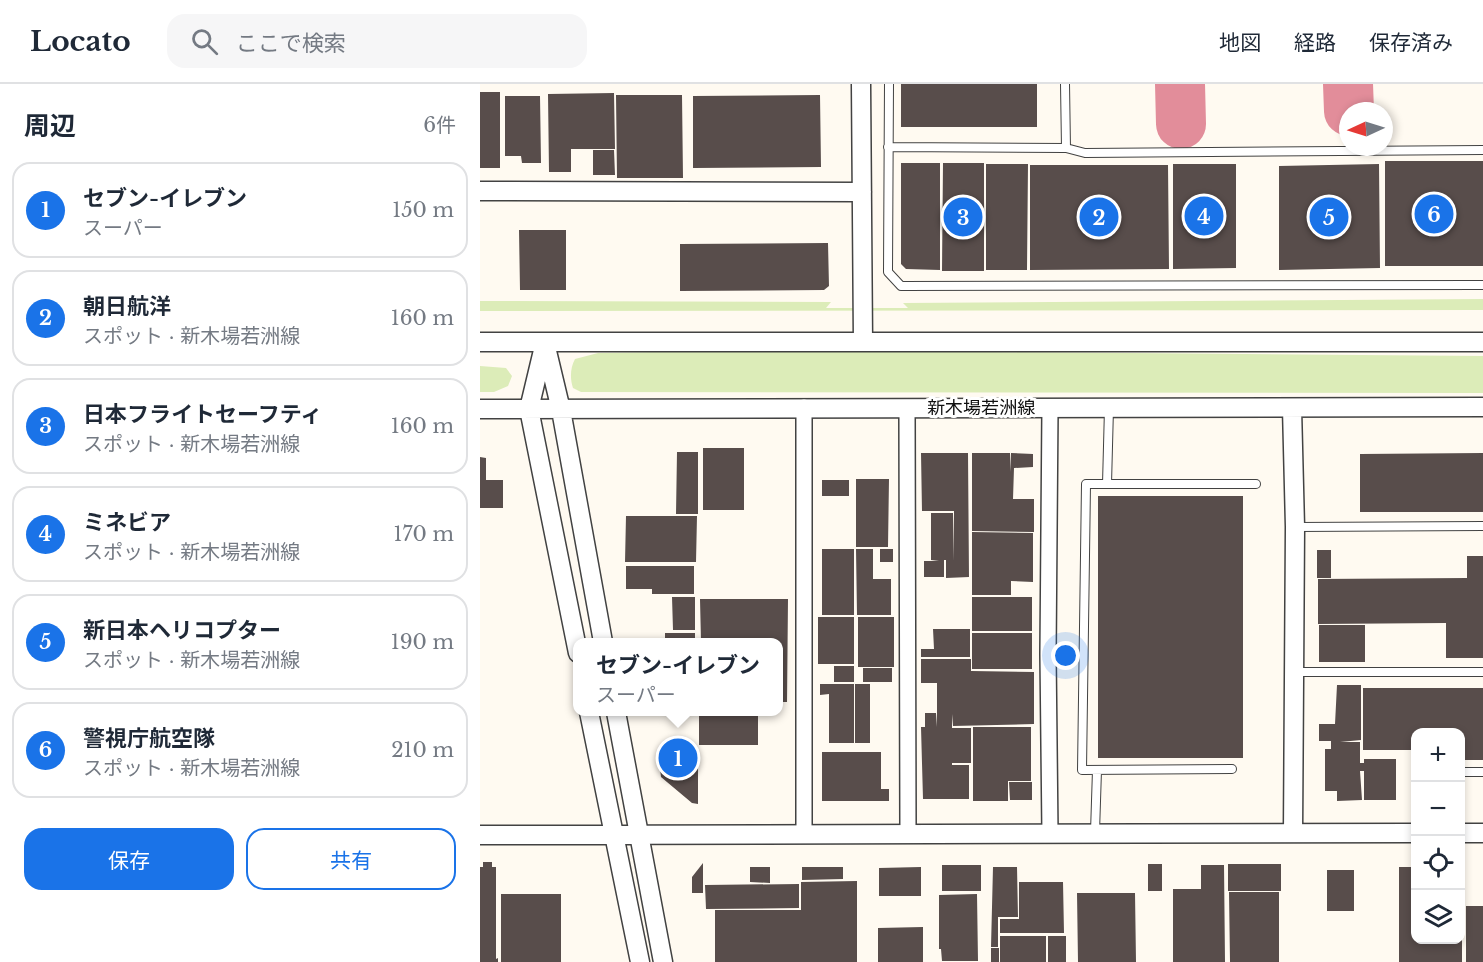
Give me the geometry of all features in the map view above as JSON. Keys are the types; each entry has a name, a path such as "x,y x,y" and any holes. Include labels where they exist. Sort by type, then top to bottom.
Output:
{"street":[{"path":"861,84 862,342"},
{"path":"480,191 862,192"},
{"path":"480,342 1483,342"},
{"path":"545,342 529,409 575,638"},
{"path":"545,342 561,410 602,638"},
{"name":"新木場若洲線","path":"480,409 1483,407"},
{"path":"804,408 804,834"},
{"path":"907,408 908,834"},
{"path":"1050,408 1050,834"},
{"path":"1292,408 1295,527 1293,833"},
{"path":"590,716 640,962"},
{"path":"617,716 663,962"},
{"path":"480,834 1411,833"},
{"path":"1465,833 1483,833"}],"lane":[{"path":"889,84 888,272 901,286 1483,285"},
{"path":"1065,84 1066,148"},
{"path":"888,147 1066,148 1085,153 1483,150"},
{"path":"1107,484 1109,408"},
{"path":"1232,769 1082,770 1086,484 1256,484"},
{"path":"1295,527 1483,526"},
{"path":"1294,672 1483,672"},
{"path":"1095,834 1097,770"},
{"path":"1465,772 1483,772"}],"green space":[{"path":"1483,299 1483,310 480,311 480,301 831,302 826,308 908,308 903,303"},
{"path":"762,350 1483,356 1483,393 581,392 573,388 571,381 571,370 575,359 598,353"},
{"path":"480,366 506,368 512,376 508,386 494,392 480,392"}],"building":[{"path":"901,84 1037,84 1037,127 901,127"},
{"path":"480,92 500,92 500,168 480,168"},
{"path":"614,93 615,149 571,149 571,172 549,172 548,94"},
{"path":"616,95 682,95 683,178 617,178"},
{"path":"820,95 821,167 693,168 693,96"},
{"path":"505,96 540,96 541,163 522,163 521,156 505,156"},
{"path":"593,150 614,150 615,175 593,175"},
{"path":"1385,161 1483,161 1483,266 1385,266"},
{"path":"901,163 940,163 940,270 906,269 901,264"},
{"path":"943,163 984,163 984,271 942,271"},
{"path":"986,164 1028,164 1027,270 986,270"},
{"path":"1173,164 1236,164 1236,268 1173,269"},
{"path":"1379,164 1380,268 1279,270 1279,166"},
{"path":"1030,165 1168,165 1169,269 1030,270"},
{"path":"519,230 566,230 566,290 520,290"},
{"path":"828,243 829,286 824,290 680,291 680,244"},
{"path":"703,448 744,448 744,510 703,510"},
{"path":"677,452 698,452 698,514 676,514"},
{"path":"921,453 968,453 969,577 946,578 946,560 944,560 944,577 924,577 924,561 939,561 931,560 931,513 953,513 954,561 954,511 922,511"},
{"path":"972,453 1010,453 1010,472 1011,453 1033,454 1033,467 1014,468 1013,499 1034,499 1034,532 972,531"},
{"path":"1483,453 1483,512 1360,512 1360,454"},
{"path":"480,457 486,458 486,480 503,480 503,508 480,508"},
{"path":"856,479 889,479 888,547 856,547"},
{"path":"822,480 849,480 849,496 822,496"},
{"path":"1098,496 1243,496 1243,758 1098,758"},
{"path":"626,516 697,516 696,562 625,562"},
{"path":"972,532 1033,533 1033,582 1011,581 1011,595 972,595"},
{"path":"822,549 854,549 854,615 822,615"},
{"path":"856,549 873,549 873,579 891,579 891,615 857,615"},
{"path":"880,549 893,549 893,562 880,562"},
{"path":"1317,550 1331,550 1331,578 1317,578"},
{"path":"1467,556 1483,556 1483,658 1446,658 1446,623 1318,624 1318,579 1467,578"},
{"path":"626,566 694,566 694,594 652,594 652,589 626,589"},
{"path":"672,597 695,597 695,630 673,630"},
{"path":"972,597 1032,597 1032,631 972,631"},
{"path":"700,599 788,599 787,702 783,702 783,638 701,638"},
{"path":"818,617 854,617 854,664 818,664"},
{"path":"858,617 894,617 894,667 858,667"},
{"path":"1319,625 1365,625 1365,662 1319,662"},
{"path":"933,629 970,629 970,657 921,657 921,649 934,649"},
{"path":"665,633 695,633 695,638 665,638"},
{"path":"972,633 1032,633 1032,669 972,669"},
{"path":"921,659 971,659 971,671 1034,672 1034,724 953,726 952,714 952,728 971,728 971,763 952,763 952,765 969,765 969,799 923,799 921,727 925,727 925,713 936,713 937,727 937,683 921,683"},
{"path":"834,666 854,666 854,682 834,682"},
{"path":"863,668 892,668 892,682 863,682"},
{"path":"820,684 854,684 854,743 829,743 829,694 820,695"},
{"path":"855,684 870,684 870,743 855,743"},
{"path":"1337,685 1361,685 1361,740 1340,742 1360,742 1360,763 1364,763 1364,759 1396,759 1396,800 1364,800 1364,771 1360,771 1362,800 1337,801 1337,791 1325,791 1325,749 1331,749 1331,741 1319,741 1319,724 1335,724"},
{"path":"1363,688 1483,688 1483,760 1465,760 1465,728 1411,728 1411,750 1363,750"},
{"path":"699,716 758,716 758,745 699,745"},
{"path":"973,727 1031,727 1031,781 1008,781 1008,801 973,801"},
{"path":"658,750 698,751 698,804 692,803 661,777"},
{"path":"822,752 881,752 881,789 889,789 889,801 822,801"},
{"path":"1009,782 1032,782 1032,800 1010,800"},
{"path":"483,862 492,862 492,867 496,867 496,959 498,958 498,962 480,962 480,867 483,867"},
{"path":"703,863 703,893 692,893 692,877"},
{"path":"1148,864 1162,864 1162,891 1148,891"},
{"path":"1228,864 1281,864 1281,891 1228,891"},
{"path":"942,865 981,865 981,891 942,891"},
{"path":"1201,865 1224,865 1225,962 1173,962 1173,889 1201,889"},
{"path":"750,867 770,867 770,883 750,882"},
{"path":"802,867 843,867 843,879 802,880"},
{"path":"921,867 921,896 879,896 879,868"},
{"path":"993,867 1017,867 1018,917 998,917 998,947 991,947"},
{"path":"1399,867 1411,867 1411,944 1462,944 1462,962 1399,962"},
{"path":"1327,870 1354,870 1354,911 1327,911"},
{"path":"857,881 857,962 715,962 715,910 801,910 801,882"},
{"path":"1019,882 1063,882 1064,933 1000,933 1000,919 1019,919"},
{"path":"799,884 799,908 706,909 705,885"},
{"path":"1229,892 1279,892 1279,962 1230,962"},
{"path":"1077,893 1135,893 1136,962 1078,962"},
{"path":"501,894 561,894 561,962 501,962"},
{"path":"977,894 978,961 942,961 941,949 939,949 939,895"},
{"path":"1466,906 1483,906 1483,962 1466,962"},
{"path":"923,927 923,962 878,962 878,928"},
{"path":"1000,936 1046,936 1046,962 1000,962"},
{"path":"1048,936 1066,936 1066,962 1048,962"},
{"path":"991,948 999,948 999,962 991,962"}],"taxiway":[{"path":"1180,84 1181,124"},
{"path":"1348,84 1349,102"}],"place":[{"name":"警視庁航空隊","path":"1434,214"},
{"name":"ミネビア","path":"1204,216"},
{"name":"日本フライトセーフティ","path":"963,217"},
{"name":"朝日航洋","path":"1099,217"},
{"name":"新日本ヘリコプター","path":"1329,217"},
{"name":"セブン-イレブン","path":"678,758"}]}
